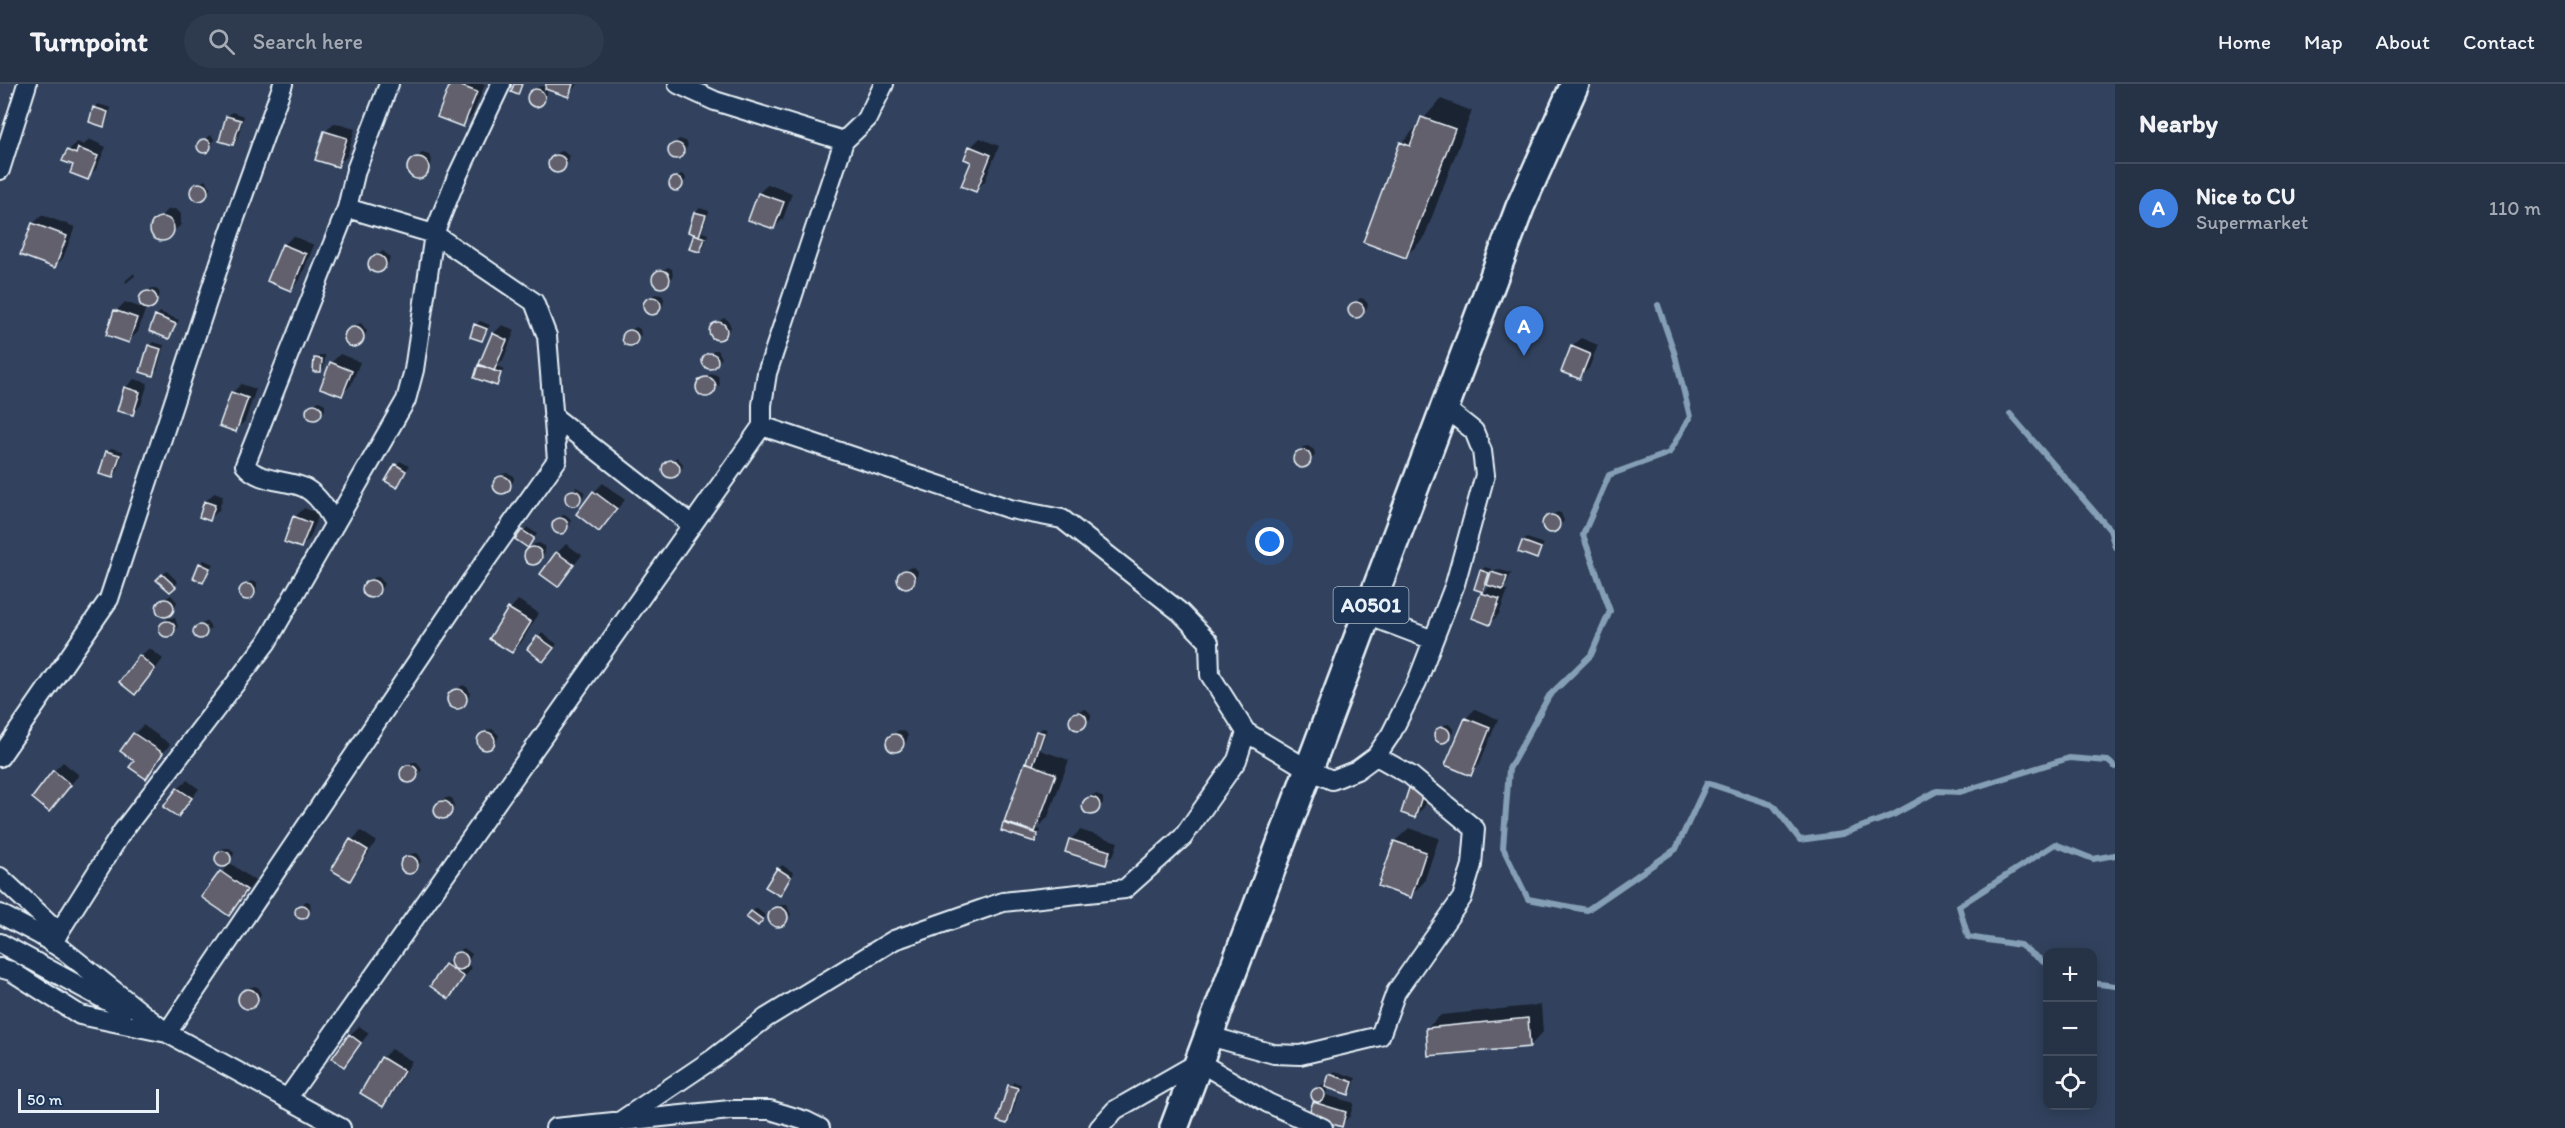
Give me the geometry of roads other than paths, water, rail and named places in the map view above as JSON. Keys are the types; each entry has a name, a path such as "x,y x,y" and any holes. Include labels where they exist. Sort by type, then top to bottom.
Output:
{"highway":[{"name":"A0501","path":"1174,1128 1520,207 1575,84"}],"street":[{"path":"0,170 27,84"},
{"path":"0,758 109,599 230,232 283,84"},
{"path":"335,524 329,513 307,488 273,480 249,470 245,465 347,208 356,170 389,84"},
{"path":"56,938 122,832 267,642 406,400 414,370 434,234 456,179 501,84"},
{"path":"678,84 715,101 844,141"},
{"path":"294,1104 762,426 762,405 767,374 844,141 867,119 884,84"},
{"path":"167,1034 472,580 557,460 547,336 534,302 434,234 347,208"},
{"path":"762,426 1010,509 1062,519 1180,612 1209,642 1210,675 1246,732 1309,770 1332,780 1358,770 1376,756 1391,734 1417,682 1455,584 1485,475 1482,450 1474,431 1445,408"},
{"path":"553,416 692,525"},
{"path":"1367,615 1433,640"},
{"path":"602,1128 619,1122 714,1058 766,1018 894,940 1003,902 1125,889 1182,837 1237,760 1246,732"},
{"path":"1209,1036 1274,1054 1300,1055 1380,1036 1396,992 1462,898 1472,865 1475,829 1410,775 1376,756"},
{"path":"0,877 56,938 167,1034"},
{"path":"0,914 56,938"},
{"path":"0,943 341,1128"},
{"path":"0,968 11,971 80,1015 167,1034"},
{"path":"1099,1128 1115,1110 1199,1062 1268,1103 1323,1128"},
{"path":"555,1128 730,1110 770,1110 806,1121 820,1128"}],"waterway":[{"path":"1658,305 1675,355 1690,417 1669,453 1609,475 1583,535 1610,611 1591,655 1549,696 1509,769 1503,848 1528,899 1587,910 1676,849 1707,783 1773,805 1800,840 1842,834 1893,815 1937,791 1960,792 2069,758 2108,761 2115,767"},
{"path":"2010,414 2110,530 2115,547"},
{"path":"2043,961 2020,945 1968,937 1959,906 2055,844 2093,859 2115,855"},
{"path":"2097,984 2115,986"}],"place":[{"name":"Nice to CU","path":"1524,356"}]}
